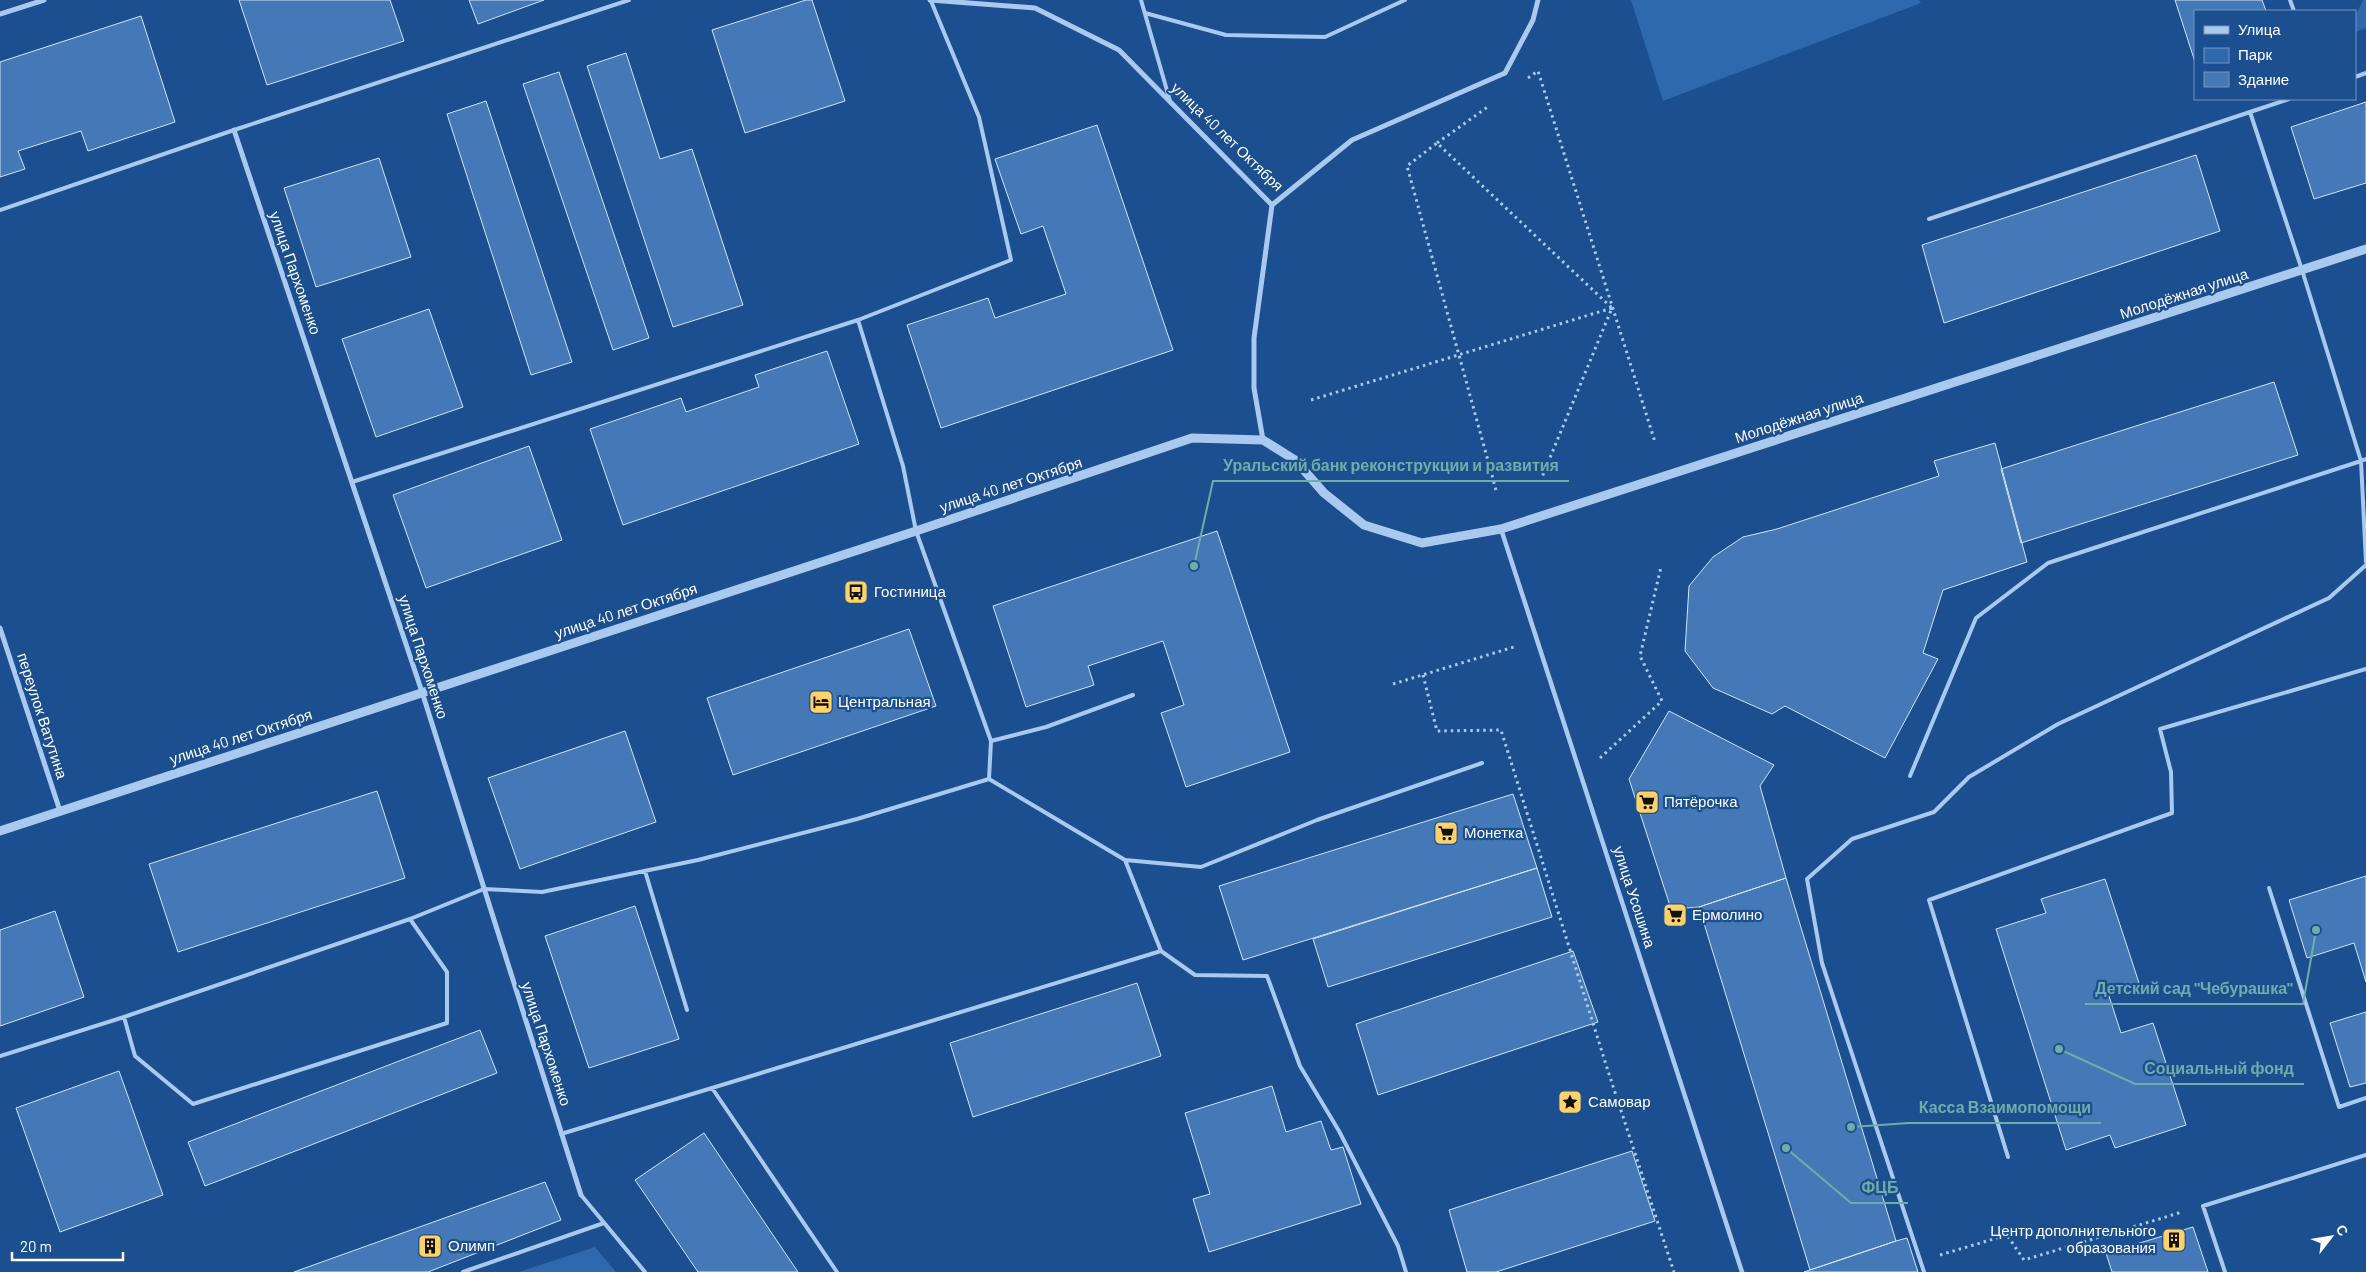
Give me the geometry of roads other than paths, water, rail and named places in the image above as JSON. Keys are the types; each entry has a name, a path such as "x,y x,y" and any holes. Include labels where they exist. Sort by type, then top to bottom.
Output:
{"street":[{"path":"0,14 44,0"},
{"name":"улица 40 лет Октября","path":"931,0 1035,8 1119,50 1272,205 1352,140 1504,73 1533,20 1538,0"},
{"name":"улица Пархоменко","path":"234,130 422,692 581,1196"},
{"path":"1263,440 1254,388 1254,338 1272,205"},
{"name":"Молодёжная улица","path":"1263,440 1295,460 1324,493 1364,525 1422,543 1501,529 2366,249"},
{"name":"улица 40 лет Октября","path":"0,831 916,531 1192,438 1263,440"},
{"name":"улица Усошина","path":"1501,529 1742,1272"},
{"name":"переулок Ватутина","path":"0,628 60,811"}],"lane":[{"path":"0,210 234,130 628,0"},
{"path":"352,482 858,320 1011,260 979,117 931,0"},
{"path":"1141,0 1170,101"},
{"path":"1145,13 1226,35 1326,36 1405,0"},
{"path":"1929,219 2286,100"},
{"path":"1924,1272 1822,963 1807,879 1852,839 1934,812 1969,777 2058,724 2329,598 2366,564 2360,460 2302,270 2250,112"},
{"path":"858,320 903,466 916,531 991,741 989,779"},
{"path":"1910,776 1976,618 2048,563 2366,459"},
{"path":"2008,1157 1929,900 2172,813 2170,772 2160,729 2366,669"},
{"path":"991,741 1046,727 1133,695"},
{"path":"0,1056 124,1018 410,919 484,889 542,892 698,860 857,818 989,779 1126,860 1201,867 1318,820 1482,763"},
{"path":"1126,860 1161,951 1195,975 1267,976 1300,1066 1339,1131 1398,1246 1406,1272"},
{"path":"645,871 687,1010"},
{"path":"2269,888 2339,1107 2366,1098"},
{"path":"124,1018 135,1056 194,1104 447,1024 447,972 410,919"},
{"path":"561,1134 1161,951"},
{"path":"712,1088 837,1272"},
{"path":"2225,1272 2203,1206 2366,1155"},
{"path":"581,1196 645,1272"},
{"path":"463,1272 604,1223"}],"place":[{"name":"Уральский банк реконструкции и развития","path":"1194,566"},
{"name":"Гостиница","path":"856,592"},
{"name":"Центральная","path":"821,702"},
{"name":"Пятёрочка","path":"1647,802"},
{"name":"Монетка","path":"1446,833"},
{"name":"Ермолино","path":"1675,915"},
{"name":"Детский сад \"Чебурашка\"","path":"2316,930"},
{"name":"Социальный фонд","path":"2059,1049"},
{"name":"Самовар","path":"1570,1102"},
{"name":"Касса Взаимопомощи","path":"1851,1127"},
{"name":"ФЦБ","path":"1786,1148"},
{"name":"Центр дополнительного образования","path":"2174,1240"},
{"name":"Олимп","path":"430,1246"}]}
